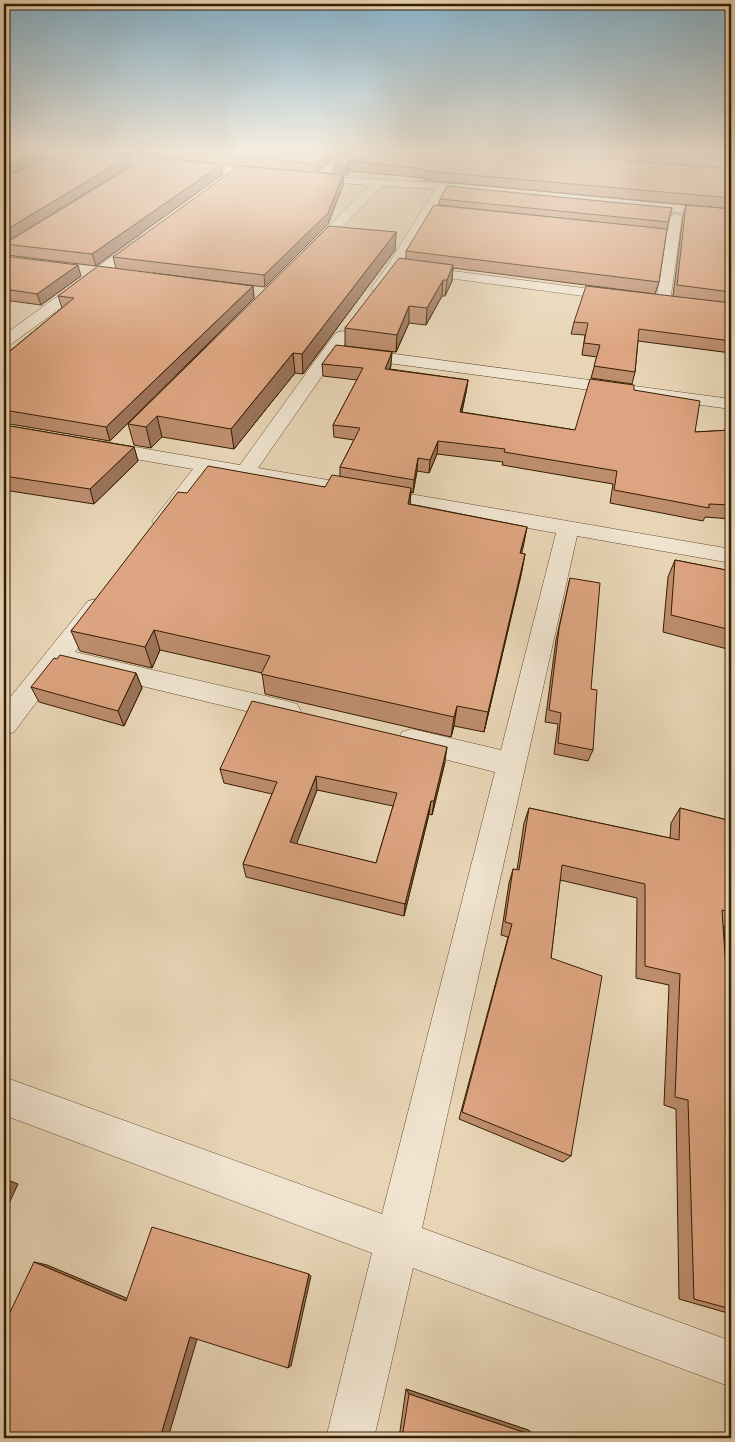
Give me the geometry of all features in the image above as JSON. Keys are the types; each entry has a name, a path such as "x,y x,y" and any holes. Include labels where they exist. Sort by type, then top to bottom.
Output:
{"street":[{"path":"303,259 346,216"},
{"path":"371,298 430,216"},
{"path":"394,267 668,303 677,216"},
{"path":"615,229 674,235"},
{"path":"5,340 154,233"},
{"path":"80,271 119,276"},
{"path":"245,472 354,320"},
{"path":"331,350 731,404"},
{"path":"78,443 122,443 206,465 731,556"},
{"path":"147,542 206,465"},
{"path":"350,1438 568,527"},
{"path":"4,724 111,588"},
{"path":"58,657 309,716"},
{"path":"386,734 512,764"},
{"path":"4,1096 731,1364"}],"building":[{"path":"4,216 29,216 4,231"},
{"path":"50,216 146,216 92,254 4,244"},
{"path":"169,216 325,216 264,275 113,257"},
{"path":"427,216 544,216 667,229 659,282 406,251"},
{"path":"611,216 670,216 668,222"},
{"path":"685,216 731,216 731,292 677,285"},
{"path":"329,226 396,232 302,354 293,353 231,429 157,416 146,427 128,424"},
{"path":"4,256 78,265 37,294 4,289"},
{"path":"399,258 453,265 447,280 443,280 427,308 409,306 397,335 345,328"},
{"path":"98,266 253,286 106,427 4,410 4,356 74,298 58,296"},
{"path":"586,286 731,303 731,341 639,329 635,372 594,366 600,345 584,343 588,323 574,322"},
{"path":"336,345 392,352 385,369 468,380 460,412 575,430 590,379 634,385 634,390 700,401 695,432 731,430 731,505 709,504 709,508 614,490 617,471 504,452 505,449 438,441 430,460 418,458 414,480 340,467 360,428 333,425 363,368 322,364"},
{"path":"4,425 134,447 90,489 4,476"},
{"path":"208,466 325,487 332,475 411,488 408,504 527,527 520,553 525,554 488,712 457,706 454,717 261,674 270,656 154,630 145,647 71,631 178,492 187,493"},
{"path":"675,560 731,571 731,630 671,615"},
{"path":"570,578 600,583 591,689 597,690 593,750 558,743 561,713 549,710 559,629"},
{"path":"60,655 136,673 118,711 31,687 54,658 57,659"},
{"path":"252,701 447,747 434,801 431,801 405,904 243,864 277,782 220,769","holes":["316,776 397,793 376,863 290,842"]},
{"path":"529,808 679,840 680,808 731,821 731,912 722,910 731,1030 731,1309 694,1299 688,1100 675,1097 680,974 645,966 645,884 562,865 551,958 602,976 571,1156 462,1112 512,924 505,922 513,869 519,870"},
{"path":"152,1227 309,1274 288,1368 190,1337 160,1438 4,1438 4,1325 34,1262 126,1301"},
{"path":"409,1394 538,1437 538,1438 402,1438"}]}
